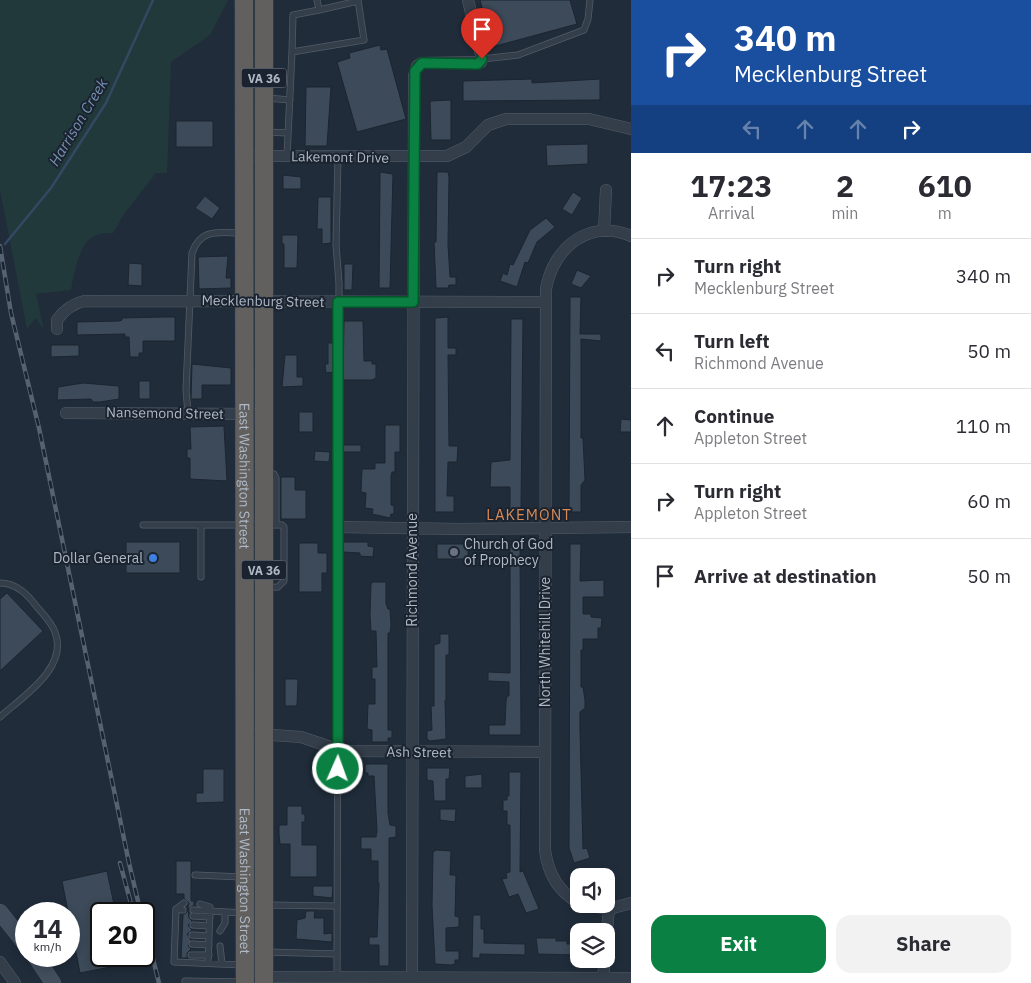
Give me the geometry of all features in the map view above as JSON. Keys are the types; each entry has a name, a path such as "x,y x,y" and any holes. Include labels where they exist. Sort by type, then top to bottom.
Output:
{"highway":[{"name":"East Washington Street","path":"240,979 245,913 246,734 244,0"},
{"name":"East Washington Street","path":"264,0 264,473 270,526 264,588 264,980"}],"main road":[{"path":"0,912 15,931"},
{"path":"42,967 53,983"}],"street":[{"path":"468,0 482,59"},
{"name":"Richmond Avenue","path":"412,980 414,76 417,66 422,63 478,64 482,59"},
{"name":"Lakemont Drive","path":"245,156 436,157 458,152 475,139 486,127 506,119 589,119 631,129"},
{"path":"606,190 604,231 631,236"},
{"name":"North Whitehill Drive","path":"570,897 563,892 556,883 546,860 545,302 548,275 559,255 577,238 604,231"},
{"name":"Mecklenburg Street","path":"57,329 57,320 63,312 69,307 84,301 545,302"},
{"name":"Nansemond Street","path":"66,413 265,414"},
{"path":"338,527 631,527"},
{"name":"Ash Street","path":"246,734 301,738 339,750 545,752"},
{"path":"615,907 631,902"},
{"path":"0,962 15,983"},
{"path":"603,978 604,968"},
{"path":"240,979 282,980 337,977 412,980 631,978"}],"lane":[{"path":"317,0 319,10"},
{"path":"482,59 518,55 584,30 588,19 590,0"},
{"path":"287,156 292,15 358,1 364,40 292,52"},
{"path":"264,98 290,100"},
{"path":"264,131 288,133"},
{"path":"337,977 336,906 339,750 338,302 336,245 338,157"},
{"path":"188,413 186,390 192,253 199,238 210,233 245,233"},
{"path":"143,525 270,526"},
{"path":"201,577 202,525"},
{"path":"0,583 14,586 33,602 55,632 58,650 55,661 45,676 0,717"},
{"path":"195,875 245,877"},
{"path":"200,904 210,907 208,963"},
{"path":"264,905 336,906"},
{"path":"181,911 178,954 174,962 222,964 240,979"},
{"path":"223,931 225,912"},
{"path":"193,913 245,913"},
{"path":"193,925 210,926"},
{"path":"192,935 209,936"},
{"path":"192,944 209,945"},
{"path":"222,948 222,964"},
{"path":"264,952 337,954"},
{"path":"191,954 208,955"},
{"path":"185,983 185,981 240,979"}],"green space":[{"path":"0,0 228,0 210,35 171,62 167,173 156,173 124,214 113,233 97,235 86,243 78,258 71,290 36,294 44,330 36,318 27,329 0,190"}],"building":[{"path":"480,0 570,0 577,24 492,47"},
{"path":"380,45 381,50 387,49 406,119 357,132 337,62 350,58 349,53"},
{"path":"532,79 532,83 600,79 600,100 463,101 463,81"},
{"path":"306,87 331,87 327,146 305,146"},
{"path":"451,100 451,140 431,140 430,101"},
{"path":"176,121 213,121 213,147 176,147"},
{"path":"588,144 588,164 547,166 546,145"},
{"path":"380,172 393,174 390,288 379,288"},
{"path":"437,172 448,172 449,177 448,245 450,277 456,277 456,285 449,285 448,288 436,288 434,242 436,242"},
{"path":"283,175 301,177 301,189 283,189"},
{"path":"573,192 582,198 572,215 562,209"},
{"path":"205,196 220,208 212,219 195,208"},
{"path":"318,197 331,197 331,243 322,244 322,229 317,229"},
{"path":"546,218 555,227 537,242 528,263 525,262 517,287 500,281 503,273 507,275 510,264 513,265 530,230"},
{"path":"282,235 298,235 297,268 284,268"},
{"path":"228,256 226,278 231,278 231,288 199,289 198,257"},
{"path":"129,263 142,264 142,286 128,285"},
{"path":"344,264 353,264 352,290 344,290"},
{"path":"577,270 591,276 581,288 571,284"},
{"path":"570,297 581,297 580,334 601,334 601,341 581,339 581,438 583,438 585,480 581,485 581,512 569,512"},
{"path":"175,317 175,341 143,341 143,353 139,353 139,357 130,357 129,337 125,337 125,334 77,335 77,322 119,321 122,318"},
{"path":"448,317 448,348 456,348 456,355 448,355 449,446 458,446 457,462 448,462 447,496 454,496 454,512 435,512 435,318"},
{"path":"511,319 523,319 521,510 510,510 510,487 490,487 491,462 510,460"},
{"path":"344,321 363,321 364,361 372,361 372,364 376,364 376,378 372,380 343,380"},
{"path":"328,343 334,343 334,372 326,373 325,364 328,364"},
{"path":"51,345 79,345 79,356 51,357"},
{"path":"285,355 297,355 297,377 303,377 303,386 282,387"},
{"path":"192,364 231,368 231,385 202,385 202,399 191,399"},
{"path":"139,381 150,381 150,399 139,399"},
{"path":"83,383 119,386 119,399 100,402 93,402 91,399 57,400 58,387"},
{"path":"299,412 313,412 313,432 299,432"},
{"path":"621,419 631,420 631,432 620,432"},
{"path":"385,425 400,425 400,452 395,452 395,472 392,472 391,476 391,505 394,506 394,514 391,514 390,518 372,514 373,509 365,508 366,493 361,492 362,469 375,469 375,463 385,463"},
{"path":"224,426 227,481 190,479 190,458 187,458 187,449 191,449 190,427"},
{"path":"343,445 361,445 361,452 343,452"},
{"path":"315,451 330,452 329,462 314,461"},
{"path":"281,477 295,477 295,490 306,490 306,519 281,519"},
{"name":"Dollar General","path":"126,542 180,542 180,573 126,573"},
{"path":"343,542 368,542 368,546 374,547 373,557 360,556 360,553 343,552"},
{"path":"299,543 318,543 318,553 327,553 327,573 322,573 322,592 299,592"},
{"name":"Church of God of Prophecy","path":"437,544 468,544 468,559 437,559"},
{"path":"570,544 581,544 580,581 604,580 604,597 583,597 583,614 591,614 591,617 602,618 601,628 598,628 598,639 583,639 583,650 581,650 581,687 583,687 585,700 585,708 580,712 583,849 587,848 590,858 574,863 569,848"},
{"path":"510,545 520,545 521,735 489,735 489,725 505,725 506,701 507,696 509,696 509,682 488,681 488,672 510,673"},
{"path":"386,582 386,604 388,609 390,609 391,625 390,633 388,633 388,730 392,730 392,738 388,738 388,742 372,742 372,730 367,729 368,704 375,704 375,679 372,679 372,667 377,667 376,631 371,631 370,616 371,583"},
{"path":"7,593 43,631 0,671 0,599"},
{"path":"440,634 449,634 449,655 446,655 446,739 430,741 427,739 427,731 432,730 431,706 434,706 434,645 440,643"},
{"path":"285,679 298,679 297,706 285,706"},
{"path":"365,764 388,764 388,813 390,825 396,826 396,837 389,838 389,966 379,966 379,945 369,945 369,937 377,937 379,883 378,861 371,861 371,849 361,849 361,837 376,837 377,831 374,776 368,776 368,773 365,773"},
{"path":"427,768 450,768 449,779 446,779 446,801 434,801 433,781 427,780"},
{"path":"203,769 224,769 224,802 196,803 196,793 203,793"},
{"path":"509,772 521,772 520,872 523,871 539,909 526,913 518,894 509,897 502,879 507,878 506,873 510,872 510,825 507,825 507,811 503,811 503,800 507,800 507,796 509,796"},
{"path":"482,774 482,788 465,788 465,776"},
{"path":"287,806 302,806 305,822 302,822 302,845 317,845 317,877 290,877 290,844 280,844 279,834 279,825 287,825"},
{"path":"440,809 456,809 455,822 440,820"},
{"path":"436,850 451,851 450,875 455,875 456,877 455,916 459,917 459,927 446,928 446,951 459,951 459,960 455,960 455,964 451,965 435,964 432,905 433,852"},
{"path":"176,861 191,861 191,901 194,901 194,905 188,909 189,918 192,921 188,925 192,930 187,934 191,940 188,946 191,949 187,953 187,958 181,958 183,915 187,912 189,903 184,898 184,894 176,894"},
{"path":"107,871 113,902 90,902 90,967 111,967 80,973 80,902 66,902 62,881"},
{"path":"313,886 333,886 332,898 313,896"},
{"path":"306,911 315,911 314,918 324,918 324,934 332,933 332,942 296,939 297,920 305,918"},
{"path":"473,915 481,915 484,943 525,944 525,955 480,954 480,958 472,958"},
{"path":"536,938 556,938 556,941 567,941 567,944 570,944 570,955 538,954"}],"waterway":[{"name":"Harrison Creek","path":"5,244 51,188 106,103 153,0"}],"railway":[{"path":"0,246 11,313 39,428 138,902"},
{"path":"120,863 131,902"},
{"path":"155,967 159,983"}],"place":[{"name":"Church of God of Prophecy","path":"454,552"},
{"name":"Dollar General","path":"153,558"}],"district":[{"name":"LAKEMONT","path":"529,514"}],"route":[{"path":"338,769 338,302 413,302 415,71 417,66 422,63 478,64 482,59"}]}
